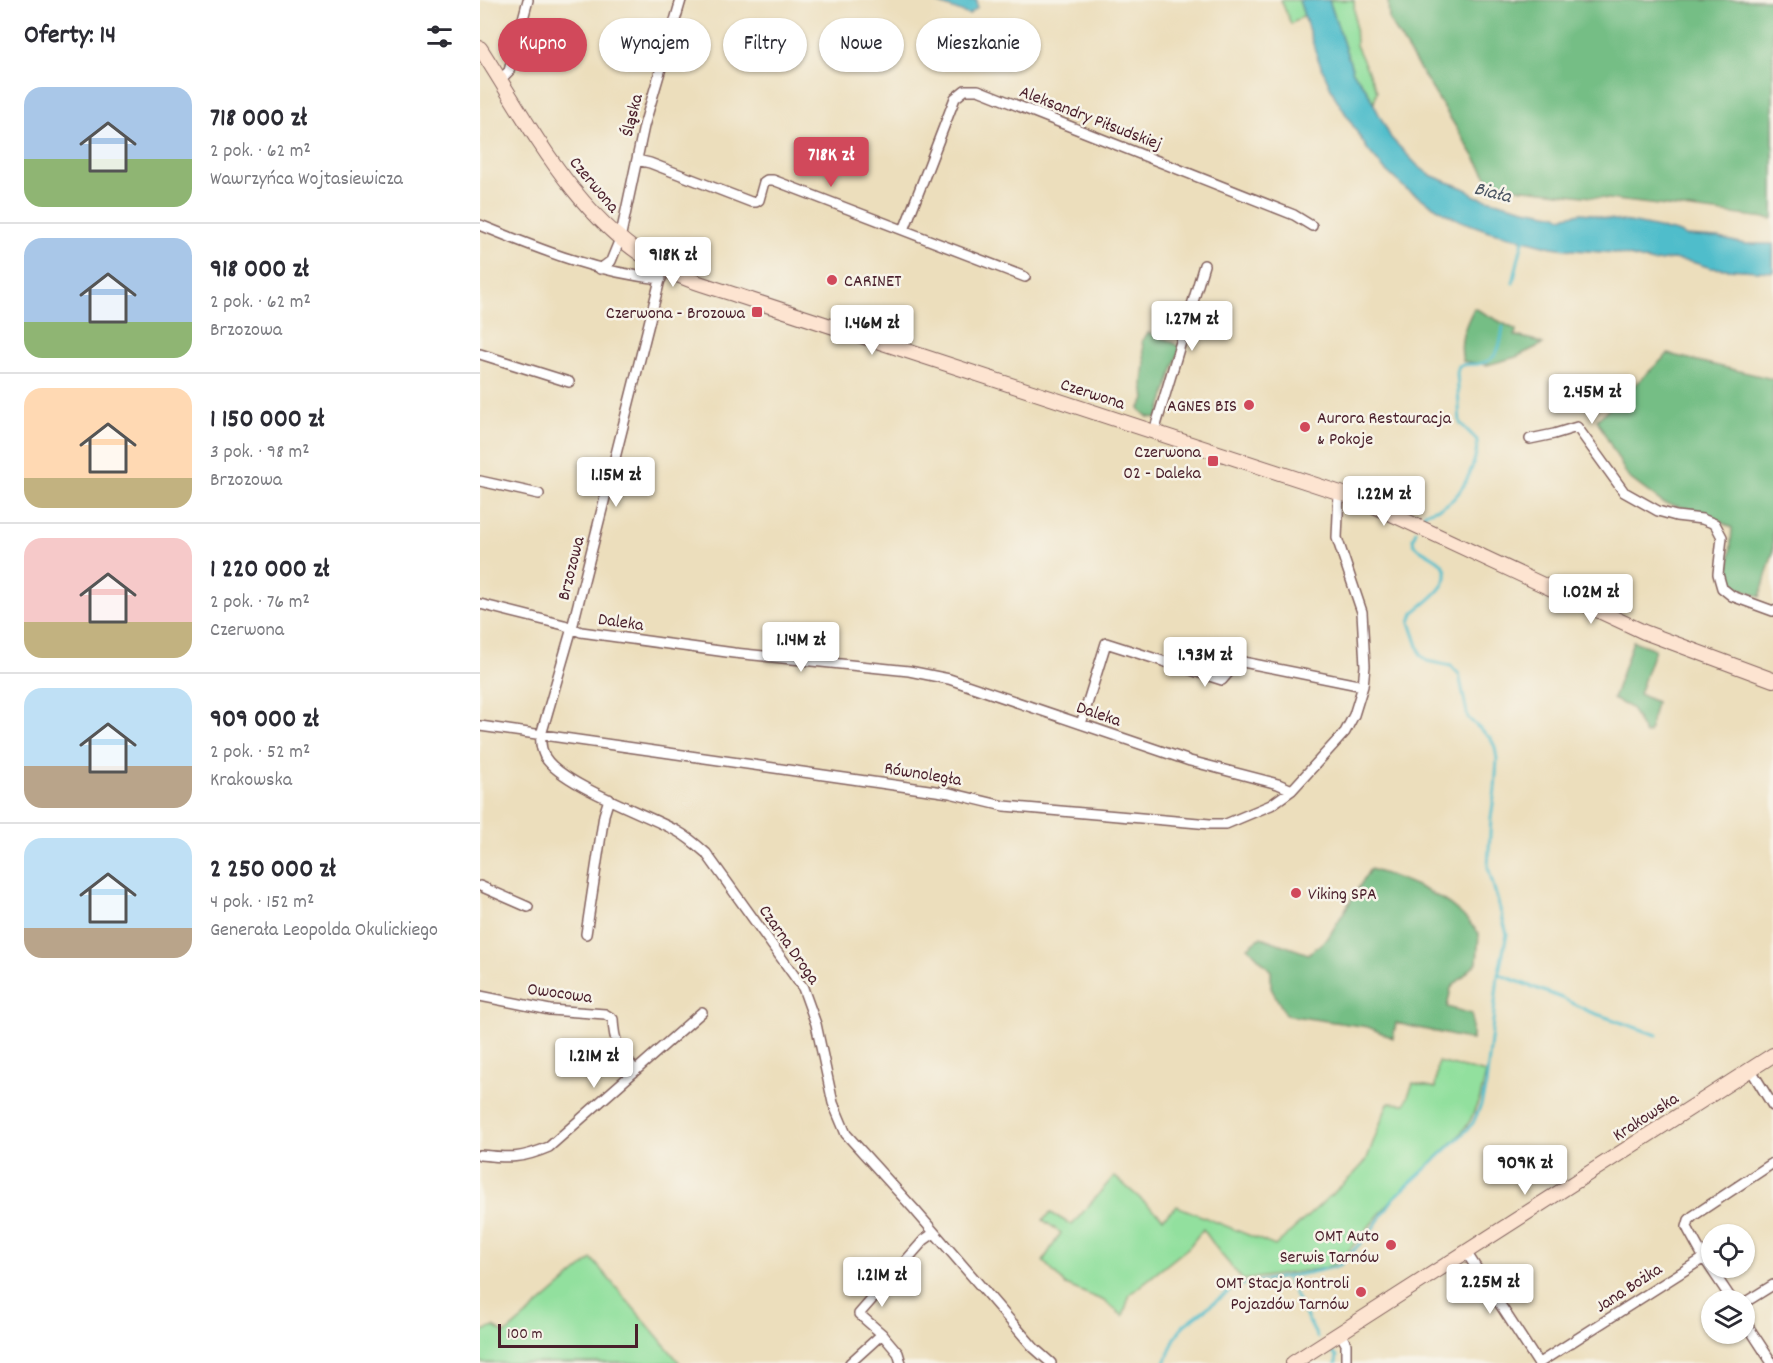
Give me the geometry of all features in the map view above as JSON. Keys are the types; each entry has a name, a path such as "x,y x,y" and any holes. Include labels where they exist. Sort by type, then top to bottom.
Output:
{"main road":[{"name":"Czerwona","path":"480,48 559,171 591,212 662,274 742,297 1339,492 1405,520 1634,628 1773,680"},
{"name":"Krakowska","path":"1293,1363 1773,1055"}],"street":[{"path":"500,80 509,71 528,0"},
{"name":"Śląska","path":"600,269 611,261 621,239 646,118 681,0"},
{"name":"Aleksandry Piłsudskiej","path":"904,230 955,98 965,90 978,90 1019,106 1294,215 1312,226"},
{"path":"637,160 756,202 759,200 764,182 773,180 1025,277"},
{"path":"480,225 559,257 600,269 644,277 662,274"},
{"path":"1154,432 1204,265"},
{"name":"Brzozowa","path":"541,735 572,628 662,274"},
{"path":"480,354 569,382"},
{"path":"1530,439 1577,427 1624,492 1658,511 1702,519 1715,524 1722,537 1718,574 1722,588 1731,596 1773,611"},
{"path":"480,481 539,494"},
{"path":"1292,790 1345,732 1354,715 1364,686 1362,612 1336,538 1339,492"},
{"name":"Daleka","path":"480,604 564,625 581,632 722,651 919,673 949,679 1190,761 1278,784 1292,790"},
{"path":"1082,724 1106,643 1222,680 1235,665 1243,662 1364,686"},
{"path":"480,726 541,735"},
{"name":"Równoległa","path":"541,735 950,793 1004,806 1210,824 1226,824 1271,805 1292,790"},
{"name":"Czarna Droga","path":"541,735 540,744 549,762 562,773 609,799 676,830 706,853 803,988 816,1024 834,1103 846,1134 1034,1348 1051,1363"},
{"path":"586,934 604,815 609,799"},
{"path":"480,886 528,907"},
{"name":"Owocowa","path":"480,996 550,1010 605,1014 613,1019 613,1034 618,1047 635,1070"},
{"path":"480,1155 510,1158 529,1155 549,1147 702,1012"},
{"path":"1751,1070 1773,1106"},
{"path":"1701,1253 1687,1227 1689,1220 1773,1163"},
{"path":"901,1363 898,1353 882,1334 859,1314 924,1240 934,1233"},
{"path":"1466,1252 1538,1363"},
{"name":"Jana Bożka","path":"1538,1363 1701,1260"},
{"path":"1755,1297 1773,1285"},
{"path":"1340,1333 1346,1344 1346,1363"},
{"path":"850,1363 882,1334"},
{"path":"1755,1337 1772,1363"}],"green space":[{"path":"1281,0 1299,0 1304,15 1291,24"},
{"path":"1329,0 1354,0 1356,45 1377,91 1374,103 1353,72"},
{"path":"1388,0 1773,0 1773,219 1492,185 1389,20"},
{"path":"1474,308 1516,330 1515,336 1543,344 1516,357 1487,365 1463,361 1462,340"},
{"path":"1148,333 1180,347 1158,418 1148,417 1139,409 1145,399 1143,384 1145,364 1142,341"},
{"path":"1668,354 1773,379 1773,552 1760,597 1737,587 1729,572 1732,528 1704,512 1663,503 1628,477 1597,420"},
{"path":"1633,641 1655,649 1639,694 1656,702 1649,733 1645,734 1631,708 1613,699"},
{"path":"1370,869 1405,881 1439,897 1459,912 1479,933 1477,963 1451,988 1447,1007 1472,1014 1472,1040 1396,1023 1393,1038 1368,1027 1286,1015 1271,988 1271,971 1248,947 1261,937 1308,954 1328,938"},
{"path":"1438,1062 1486,1073 1480,1098 1470,1121 1458,1137 1389,1203 1339,1262 1325,1268 1243,1280 1203,1229 1189,1247 1130,1294 1123,1316 1104,1301 1066,1285 1043,1261 1061,1233 1043,1220 1051,1213 1072,1225 1114,1176 1163,1218 1177,1206 1275,1246 1366,1161 1388,1103 1405,1104 1413,1083 1435,1088"},
{"path":"592,1259 680,1363 480,1363 480,1332 494,1327 505,1334"}],"water":[{"path":"937,0 977,0 977,8 969,15 937,3"},
{"path":"1299,0 1329,0 1353,72 1366,89 1391,138 1430,175 1468,190 1475,196 1560,217 1581,213 1591,214 1677,232 1686,236 1718,238 1745,244 1773,244 1773,272 1711,268 1672,259 1653,262 1616,253 1552,247 1489,231 1445,213 1406,189 1368,150 1334,95 1318,59"}],"waterway":[{"path":"1513,283 1524,236"},
{"path":"1420,523 1425,513 1444,506 1453,499 1469,475 1475,457 1477,440 1460,423 1457,372 1459,366 1485,363 1490,360 1499,346 1503,327"},
{"path":"1165,1363 1175,1338 1184,1325 1231,1290 1245,1284 1339,1266 1368,1235 1394,1198 1473,1123 1481,1105 1486,1085 1498,976 1507,934 1488,867 1497,759 1491,739 1468,718 1459,674 1451,666 1427,661 1421,655 1410,622 1413,613 1443,585 1446,571 1439,561 1414,545 1413,539 1416,531"},
{"path":"1498,974 1562,998 1588,1011 1657,1035"},
{"path":"1286,1277 1317,1337"},
{"path":"1333,1353 1337,1356 1336,1363"}],"place":[{"name":"CARINET","path":"832,280"},
{"name":"Czerwona - Brozowa","path":"757,312"},
{"name":"AGNES BIS","path":"1249,405"},
{"name":"Aurora Restauracja & Pokoje","path":"1305,427"},
{"name":"Czerwona 02 - Daleka","path":"1213,461"},
{"name":"Viking SPA","path":"1296,893"},
{"name":"OMT Auto Serwis Tarnów","path":"1391,1245"},
{"name":"OMT Stacja Kontroli Pojazdów Tarnów","path":"1361,1292"}],"water label":[{"name":"Biała","path":"1493,191"}]}
